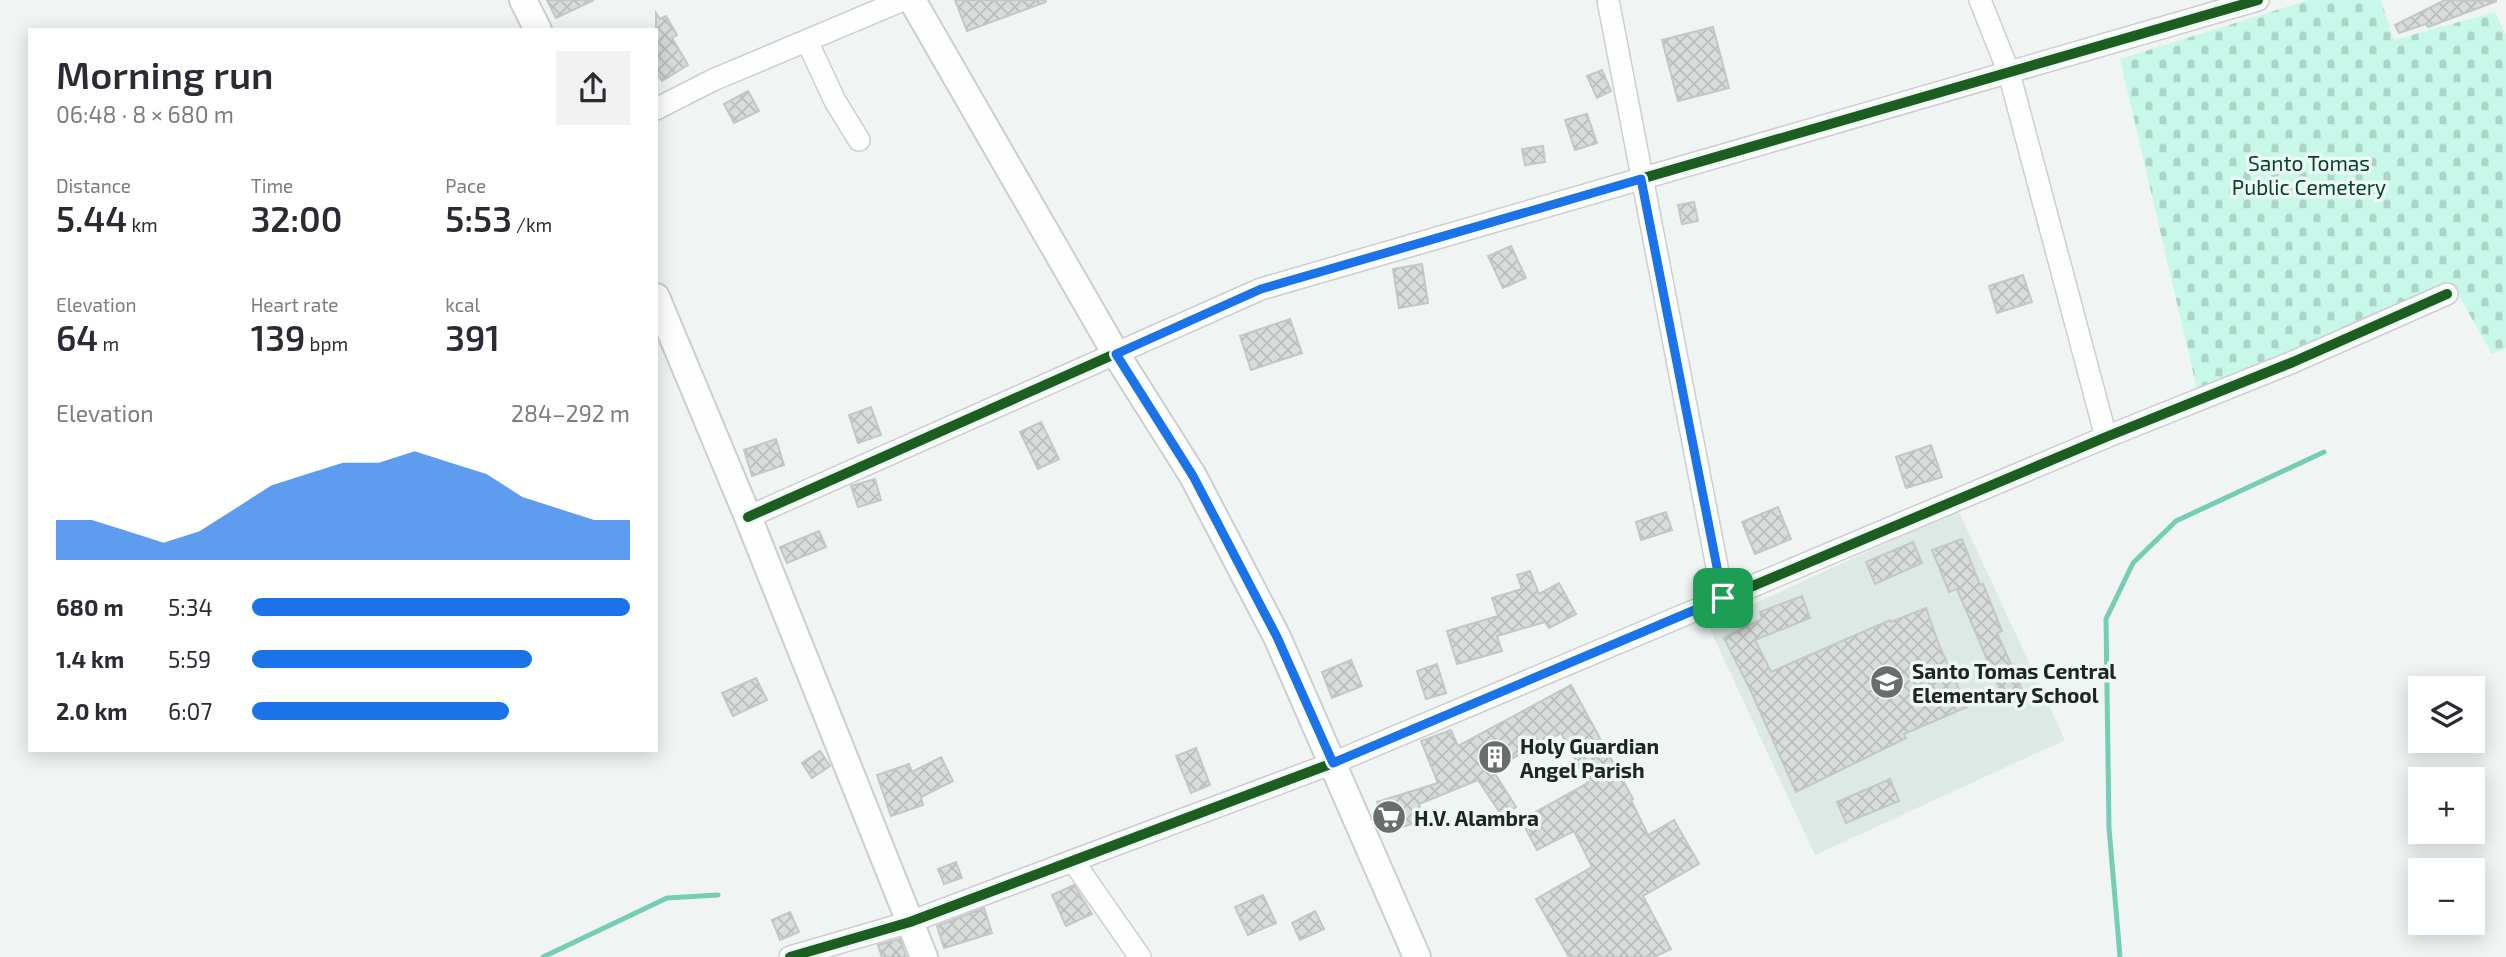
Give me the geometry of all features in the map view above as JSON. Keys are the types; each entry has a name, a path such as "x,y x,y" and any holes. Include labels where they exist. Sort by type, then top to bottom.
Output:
{"street":[{"path":"523,0 537,28"},
{"path":"658,108 713,80 903,0"},
{"path":"912,0 1116,354 1193,476 1277,637 1417,957"},
{"path":"1608,0 1723,598"},
{"path":"1980,0 2009,73 2106,437"},
{"path":"748,517 1261,289 2259,0"},
{"path":"807,41 835,101 859,140"},
{"path":"790,957 910,922 1333,763 2106,437 2293,362 2447,294"},
{"path":"658,302 748,517 924,957"},
{"path":"1073,861 1140,957"}],"shaded area":[{"name":"Santo Tomas Central Elementary School","path":"1958,510 2065,740 1815,855 1708,625"}],"green space":[{"name":"Santo Tomas Public Cemetery","path":"2309,0 2381,0 2394,40 2495,12 2506,35 2506,348 2492,354 2454,287 2197,389 2120,59"}],"building":[{"path":"547,0 594,0 556,18"},
{"path":"955,0 1045,0 1046,2 967,31"},
{"path":"2445,0 2497,1 2428,27 2426,24 2399,33 2395,25"},
{"path":"656,13 660,19 666,16 677,35 672,38 688,65 662,81 658,75"},
{"path":"1713,27 1729,88 1678,101 1662,40"},
{"path":"1602,70 1611,91 1597,98 1587,76"},
{"path":"748,91 759,111 734,123 724,104"},
{"path":"1587,114 1597,143 1575,150 1565,120"},
{"path":"1543,146 1545,162 1525,165 1522,149"},
{"path":"1694,202 1698,221 1682,224 1678,205"},
{"path":"1511,246 1526,278 1503,288 1488,256"},
{"path":"1422,264 1428,303 1399,308 1393,269"},
{"path":"2023,275 2032,302 1997,313 1989,286"},
{"path":"1290,319 1302,353 1251,370 1240,336"},
{"path":"871,407 881,435 858,443 849,415"},
{"path":"1041,422 1059,459 1038,469 1020,432"},
{"path":"776,439 784,465 752,476 744,450"},
{"path":"1931,445 1942,477 1906,488 1896,457"},
{"path":"875,479 881,500 858,507 851,486"},
{"path":"1778,507 1791,539 1755,554 1742,522"},
{"path":"1666,512 1672,530 1641,540 1636,522"},
{"path":"819,531 826,547 787,563 780,547"},
{"path":"1962,539 2002,631 1997,633 2024,694 2005,701 1957,589 1949,592 1932,550"},
{"path":"1913,542 1922,563 1875,584 1866,562"},
{"path":"1530,571 1539,594 1559,583 1576,614 1549,628 1545,622 1497,636 1502,651 1457,664 1447,631 1498,616 1492,598 1522,589 1517,575"},
{"path":"1802,596 1810,618 1755,640 1771,672 1890,620 1891,622 1926,608 1939,645 1967,707 1904,734 1906,738 1796,792 1724,638 1762,619 1760,612"},
{"path":"1351,660 1362,686 1332,698 1322,672"},
{"path":"1437,664 1446,693 1426,699 1417,671"},
{"path":"756,678 767,700 733,716 722,693"},
{"path":"1571,685 1633,799 1631,800 1648,835 1674,820 1699,864 1643,896 1671,949 1654,957 1569,957 1536,899 1592,867 1574,831 1537,850 1521,820 1588,783 1561,733 1492,769 1516,807 1502,816 1478,780 1419,804 1424,820 1387,832 1377,802 1438,783 1421,741 1451,730 1458,746"},
{"path":"1196,748 1210,785 1191,793 1176,756"},
{"path":"820,751 830,766 812,778 802,763"},
{"path":"941,757 953,781 921,797 923,805 891,816 877,775 909,764 912,772"},
{"path":"1890,779 1899,801 1846,823 1837,802"},
{"path":"956,862 962,878 944,884 938,869"},
{"path":"1074,885 1092,914 1066,926 1052,895"},
{"path":"1263,895 1276,923 1248,935 1235,907"},
{"path":"984,908 992,933 944,948 937,926"},
{"path":"1315,911 1324,929 1300,940 1292,923"},
{"path":"790,912 799,932 780,940 772,920"},
{"path":"900,939 906,957 882,957 878,945"}],"waterway":[{"path":"2120,957 2109,828 2106,619 2133,563 2176,521 2324,452"},
{"path":"543,957 667,898 718,895"}],"cycle path":[{"path":"748,517 1261,289 2258,0"},
{"path":"790,957 910,922 1333,763 2106,437 2293,362 2447,294"}],"place":[{"name":"Santo Tomas Central Elementary School","path":"1887,682"},
{"name":"Holy Guardian Angel Parish","path":"1495,757"},
{"name":"H.V. Alambra","path":"1389,817"}],"route":[{"path":"1641,179 1723,598 1333,763 1277,637 1193,476 1116,354 1261,289 1641,179"}]}
